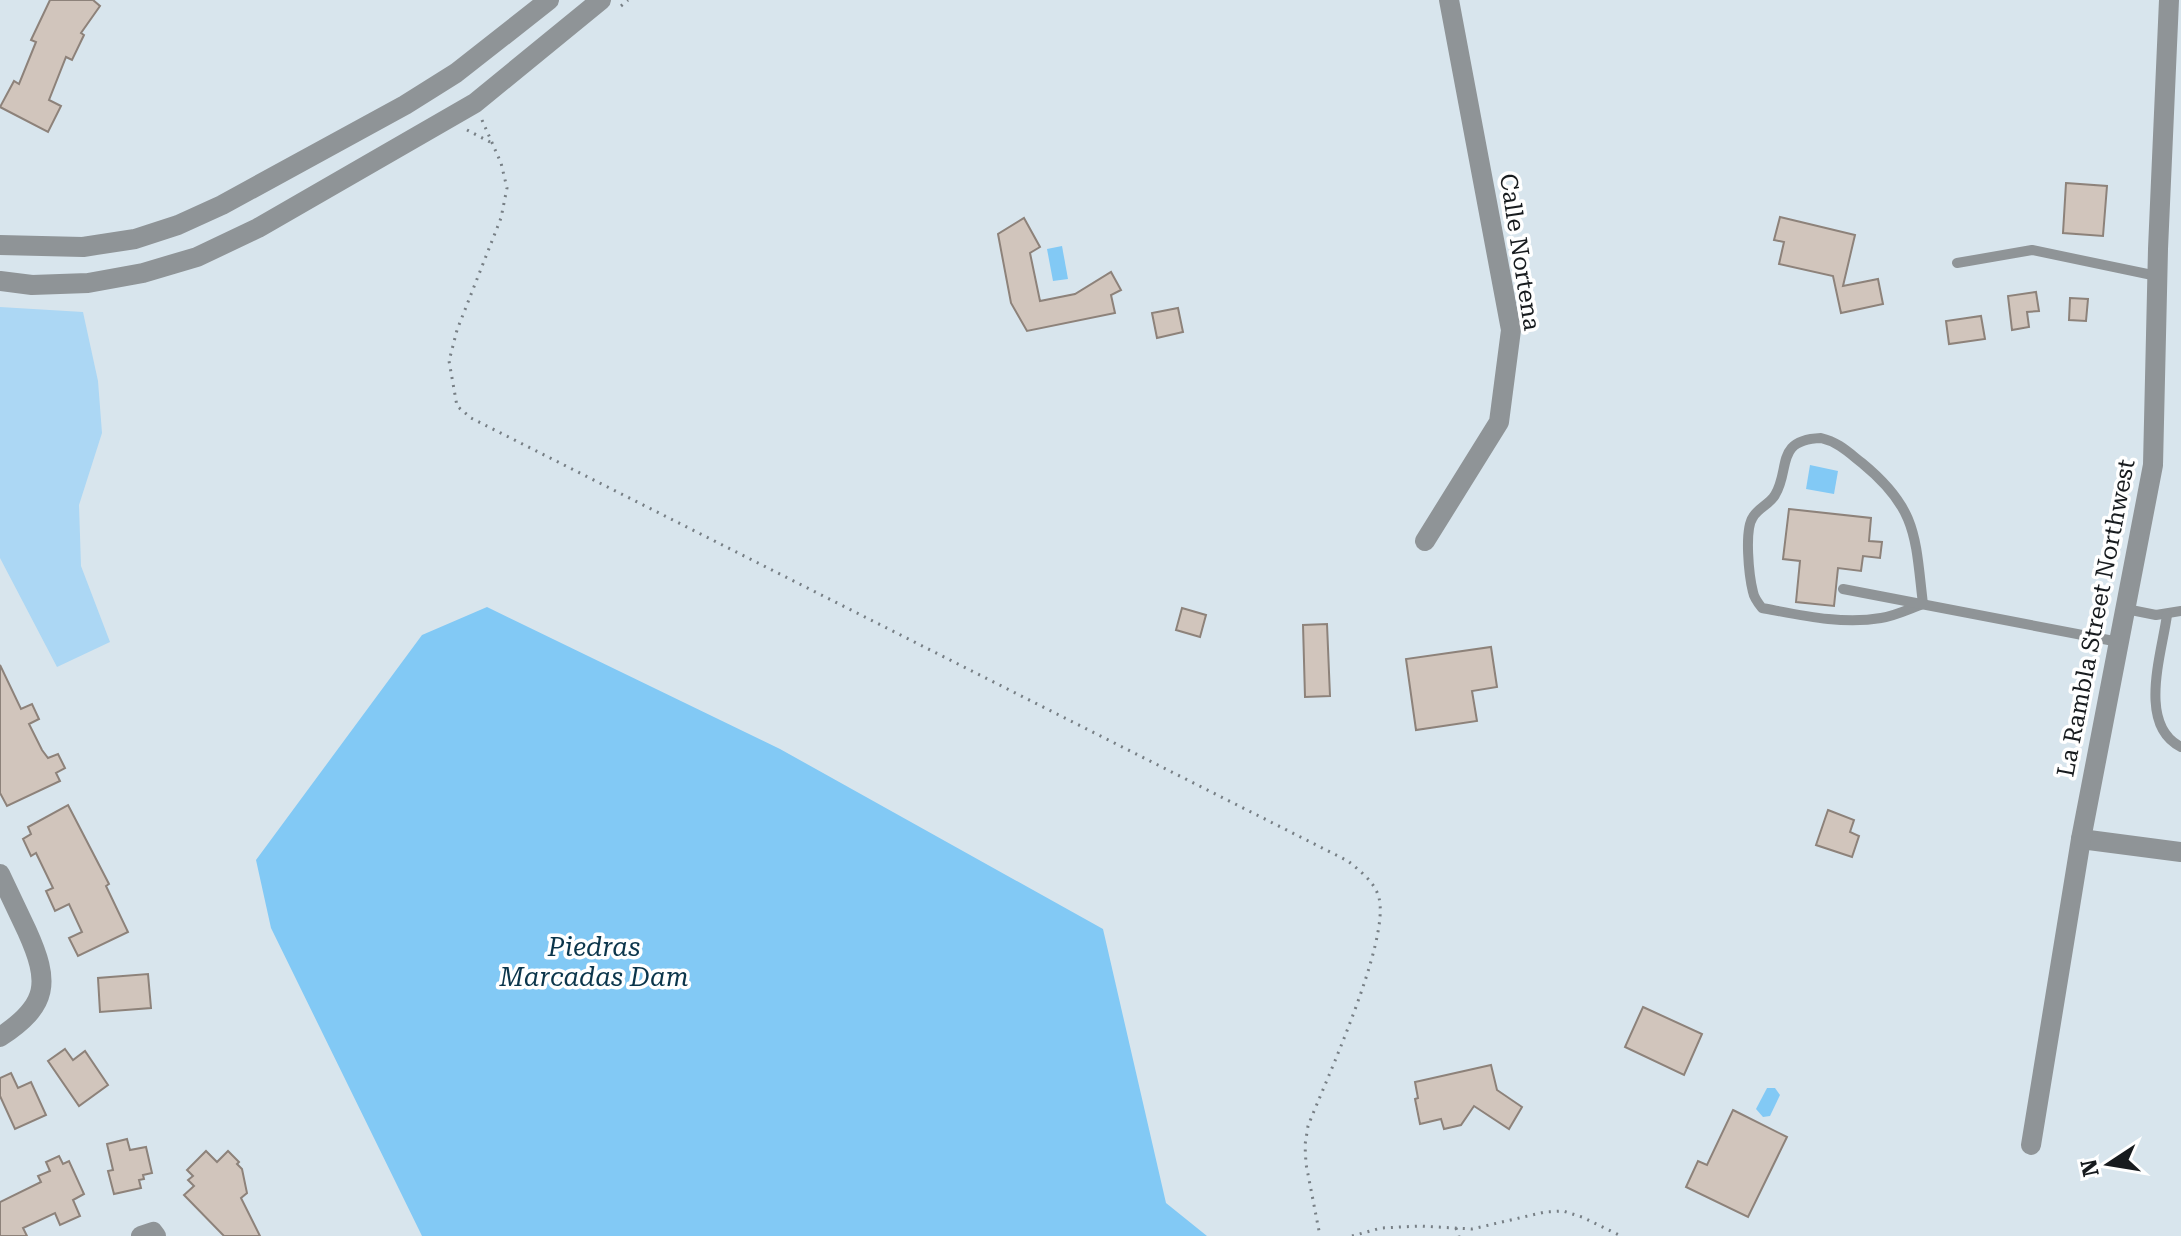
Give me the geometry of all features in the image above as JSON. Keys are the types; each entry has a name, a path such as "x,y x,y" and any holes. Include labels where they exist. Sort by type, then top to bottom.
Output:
{"street":[{"path":"0,245 83,247 135,239 178,225 222,205 405,105 456,73 549,0"},
{"path":"0,281 32,285 88,283 143,273 197,257 258,228 475,103 601,0"},
{"name":"Calle Nortena","path":"1425,541 1499,422 1511,330 1449,0"},
{"name":"La Rambla Street Northwest","path":"2031,1145 2081,839 2153,465 2157,276 2169,0"},
{"path":"2081,839 2181,852"},
{"path":"0,874 37,953 43,976 39,1000 21,1023 0,1037"},
{"path":"141,1236 153,1232 156,1236"}],"lane":[{"path":"1957,263 2032,250 2157,276"},
{"path":"1809,439 1834,441 1889,485 1914,531 1923,604 1885,618 1864,621 1762,608 1753,595 1748,533 1752,518 1774,497 1784,458 1795,445 1809,439"},
{"path":"1843,589 2119,642"},
{"path":"2126,609 2167,615 2181,611"},
{"path":"2167,615 2154,693 2156,716 2164,732 2181,747"}],"path":[{"path":"475,103 507,188 501,218 457,330 449,361 457,406 471,418 1348,861 1367,877 1379,896 1381,917 1374,952 1308,1126 1305,1145 1320,1236"},
{"path":"448,120 492,143"},
{"path":"1352,1236 1381,1228 1420,1226 1472,1229 1545,1212 1563,1211 1621,1236"},
{"path":"1456,1228 1459,1236"}],"shaded area":[{"path":"0,307 83,312 98,381 102,433 79,505 81,566 110,642 57,667 0,558"}],"water":[{"path":"1062,246 1068,279 1053,281 1047,249"},
{"path":"1810,465 1838,471 1834,494 1806,489"},
{"name":"Piedras Marcadas Dam","path":"487,607 780,749 1103,929 1166,1203 1207,1236 422,1236 271,928 256,860 422,635"},
{"path":"1767,1088 1775,1088 1780,1095 1770,1116 1763,1117 1756,1109"}],"building":[{"path":"50,0 93,0 100,6 81,33 84,35 72,60 66,57 49,100 61,106 48,132 0,107 14,81 19,84 36,42 31,40"},
{"path":"2066,183 2107,186 2103,236 2063,233"},
{"path":"1780,217 1855,235 1843,286 1878,279 1883,304 1841,313 1833,276 1779,264 1784,242 1774,240"},
{"path":"1024,218 1040,247 1030,253 1040,301 1075,294 1111,272 1121,290 1111,295 1115,313 1027,331 1011,303 998,234"},
{"path":"2036,292 2039,311 2027,312 2029,327 2012,330 2008,296"},
{"path":"2070,298 2088,299 2086,321 2069,320"},
{"path":"1178,308 1183,332 1157,338 1152,313"},
{"path":"1981,316 1985,339 1949,344 1946,321"},
{"path":"1789,509 1871,518 1869,541 1882,542 1880,558 1863,556 1861,571 1838,568 1834,606 1796,602 1800,561 1783,559"},
{"path":"1182,608 1206,615 1200,637 1176,630"},
{"path":"1327,624 1330,696 1305,697 1303,625"},
{"path":"1491,647 1497,687 1472,691 1477,721 1416,730 1406,659"},
{"path":"0,665 21,709 32,704 39,719 29,724 42,750 48,758 58,754 65,768 56,773 60,781 7,806 0,793"},
{"path":"68,805 109,884 106,886 128,932 78,956 69,938 82,932 69,904 55,911 46,891 53,888 36,853 31,856 23,839 31,834 28,827"},
{"path":"1828,810 1854,820 1850,832 1859,836 1852,857 1816,845"},
{"path":"148,974 151,1008 100,1012 98,978"},
{"path":"1643,1007 1702,1034 1684,1075 1625,1047"},
{"path":"65,1049 73,1060 85,1051 108,1085 79,1106 48,1061"},
{"path":"1491,1065 1497,1090 1522,1107 1509,1129 1474,1106 1461,1125 1444,1129 1441,1119 1420,1124 1415,1082"},
{"path":"11,1073 18,1088 31,1082 46,1115 15,1129 0,1096 0,1078"},
{"path":"1733,1110 1787,1137 1748,1217 1686,1187 1698,1161 1707,1165"},
{"path":"127,1139 130,1150 146,1147 152,1173 143,1175 144,1179 139,1180 141,1188 114,1194 108,1171 113,1170 107,1144"},
{"path":"206,1151 217,1162 228,1151 239,1162 237,1164 242,1169 247,1193 241,1198 260,1236 224,1236 184,1195 194,1186 188,1180 193,1176 187,1170"},
{"path":"59,1156 63,1164 69,1161 84,1194 73,1200 80,1216 60,1225 55,1213 23,1228 27,1236 0,1236 0,1202 41,1182 38,1176 50,1171 46,1162"}]}
